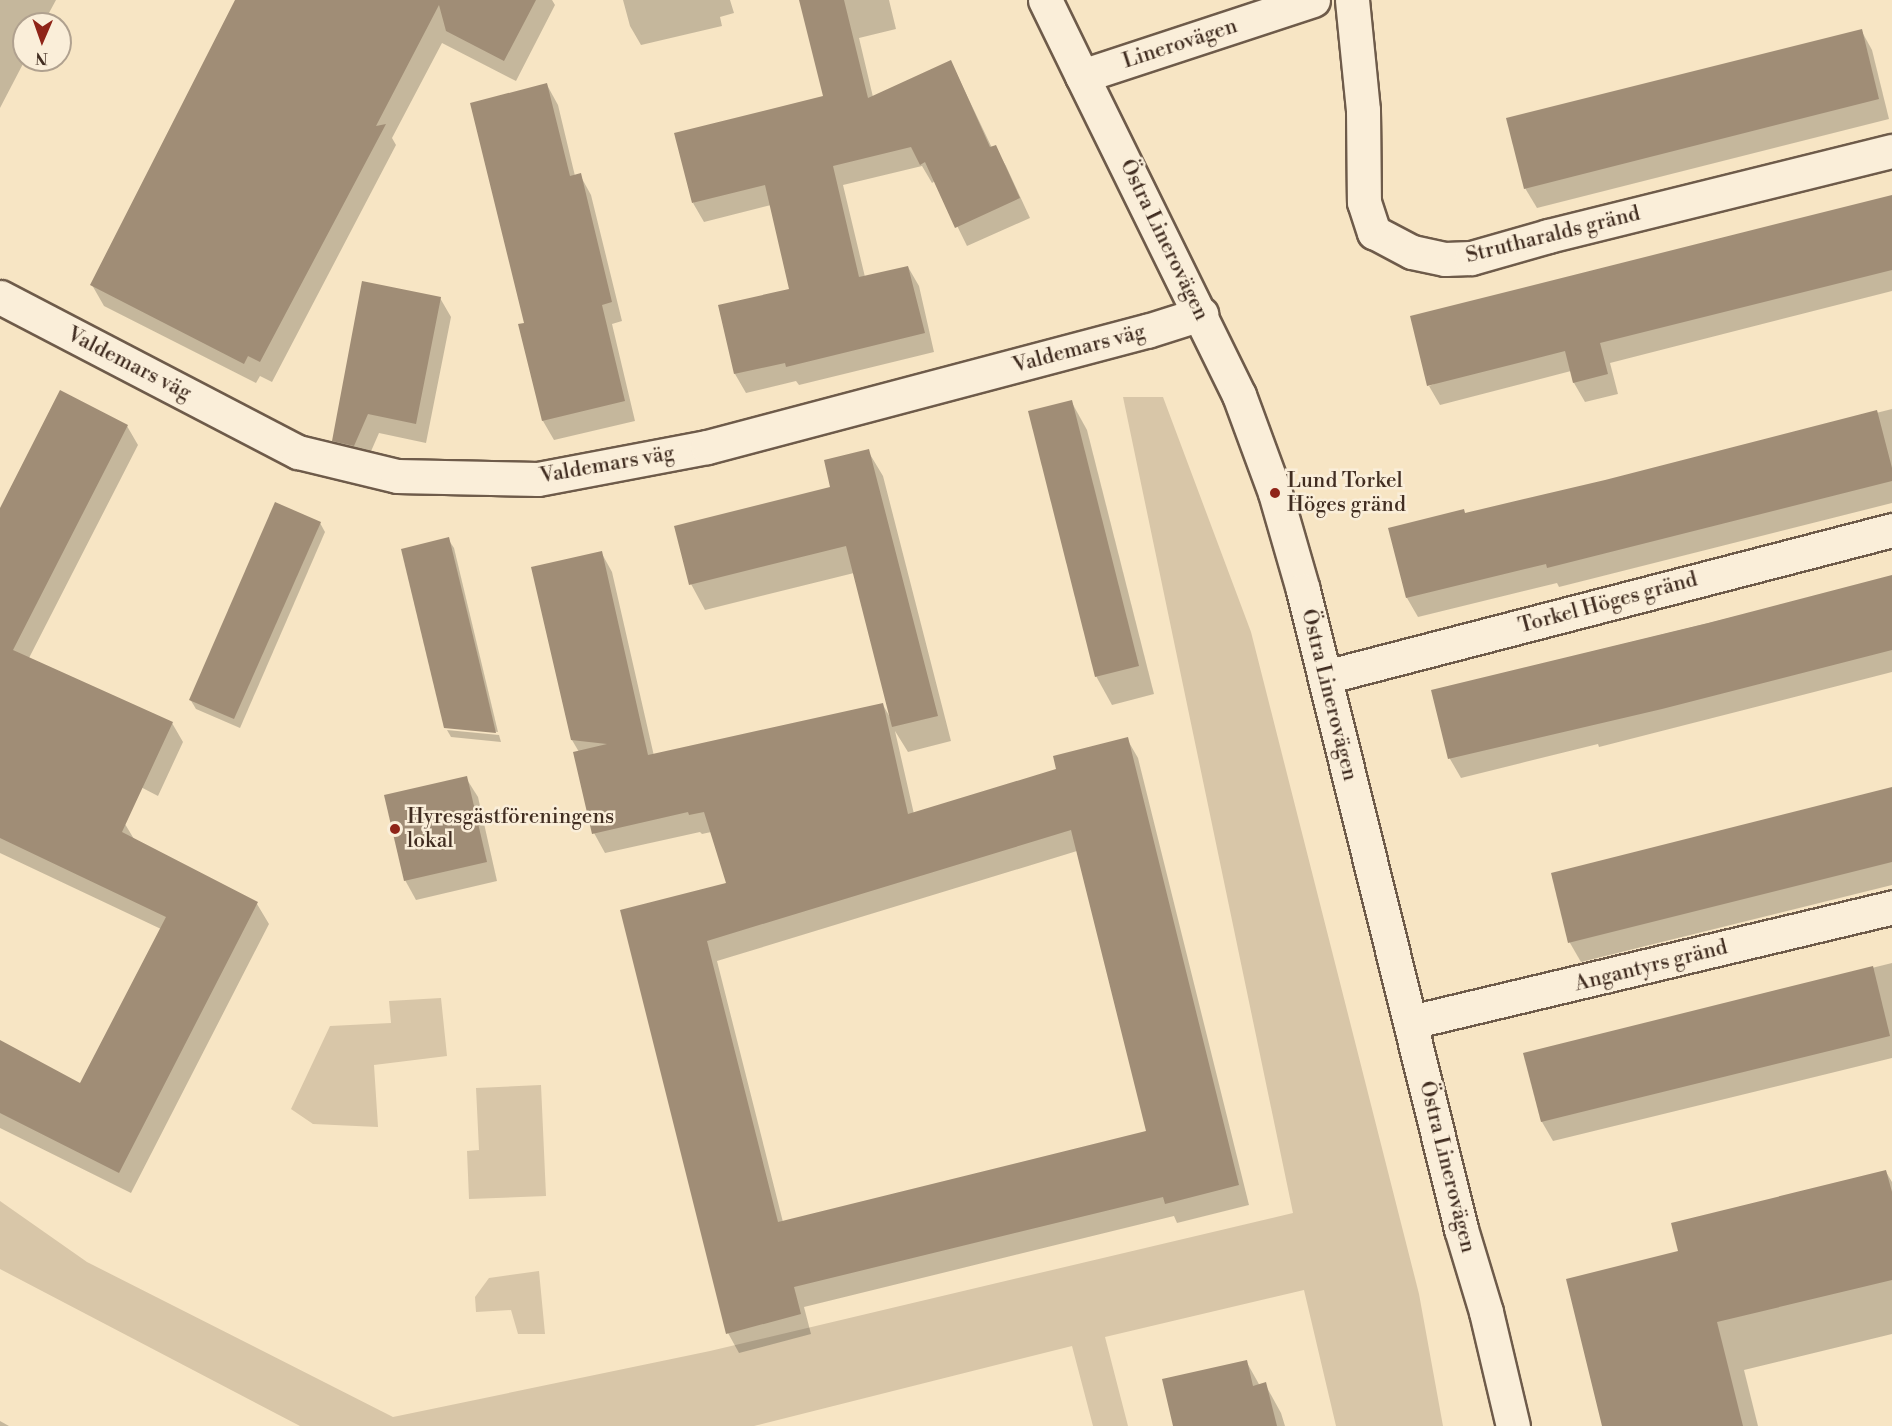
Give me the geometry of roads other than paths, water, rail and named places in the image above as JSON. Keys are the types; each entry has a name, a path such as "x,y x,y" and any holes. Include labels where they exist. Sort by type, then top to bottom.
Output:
{"street":[{"name":"Östra Linerovägen","path":"1045,0 1239,395 1275,493 1324,677 1461,1229 1486,1312 1513,1426"},
{"name":"Linerovägen","path":"1082,76 1312,0"},
{"name":"Strutharalds gränd","path":"1352,0 1363,110 1364,202 1374,232 1412,252 1445,259 1471,258 1548,236 1892,151"},
{"name":"Valdemars väg","path":"0,297 298,452 397,476 538,479 707,447 1147,332 1201,314"},
{"name":"Torkel Höges gränd","path":"1324,677 1892,530"},
{"name":"Angantyrs gränd","path":"1411,1022 1892,908"}],"place":[{"name":"Lund Torkel Höges gränd","path":"1275,493"},
{"name":"Hyresgästföreningens lokal","path":"395,829"}]}
